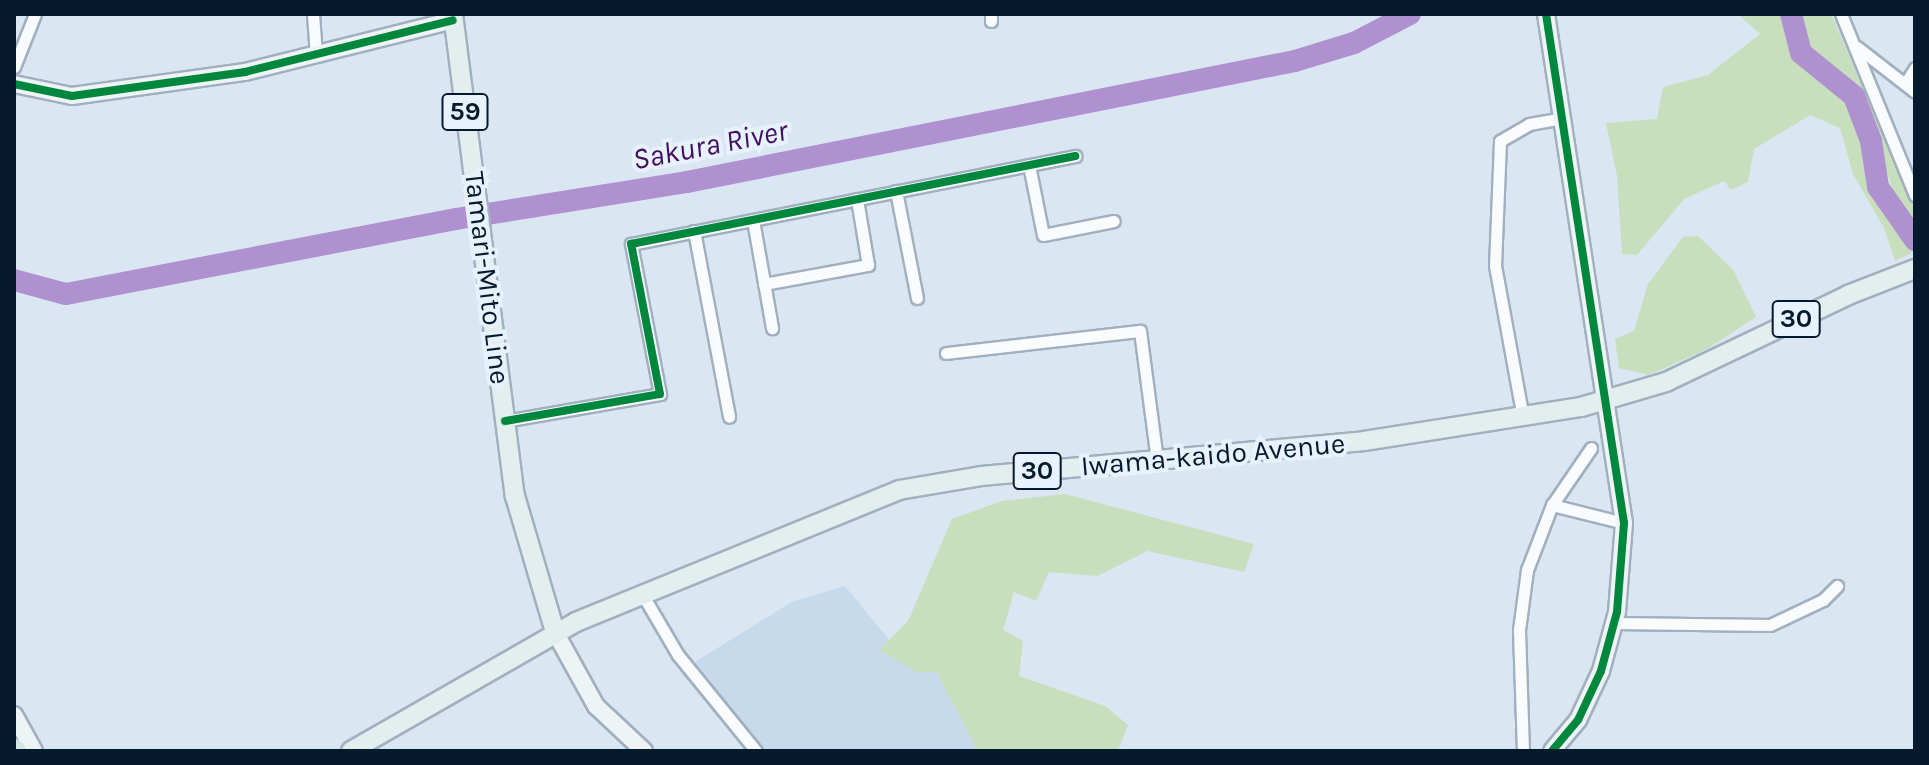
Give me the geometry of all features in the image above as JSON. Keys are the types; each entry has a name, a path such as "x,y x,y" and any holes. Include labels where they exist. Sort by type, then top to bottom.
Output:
{"main road":[{"name":"Tamari-Mito Line","path":"453,17 521,527 555,632"},
{"name":"Iwama-kaido Avenue","path":"359,749 555,632 640,592 916,485 1364,441 1523,418 1606,401 1666,382 1848,295 1915,269"}],"street":[{"path":"14,67 35,14"},
{"path":"313,14 316,55"},
{"path":"1546,14 1624,523 1615,623 1589,701 1552,751"},
{"path":"1841,14 1915,195"},
{"path":"14,84 84,95 245,72 453,17"},
{"path":"1857,47 1915,92"},
{"path":"1905,84 1915,68"},
{"path":"1523,418 1495,266 1500,141 1529,124 1562,118"},
{"path":"505,421 660,394 631,244 1075,156"},
{"path":"1029,165 1043,235 1114,221"},
{"path":"896,191 917,298"},
{"path":"764,284 868,265 857,199"},
{"path":"753,220 772,328"},
{"path":"694,231 729,417"},
{"path":"946,353 1140,331 1157,461"},
{"path":"1523,751 1521,599 1532,548 1552,505 1591,448"},
{"path":"1552,505 1624,523"},
{"path":"1615,623 1770,625 1823,600 1837,586"},
{"path":"640,592 678,655 756,751"},
{"path":"555,632 596,706 644,751"},
{"path":"14,715 34,751"}],"shaded area":[{"path":"845,586 908,663 923,654 975,730 978,751 766,751 695,662 792,602"}],"green space":[{"path":"1738,14 1779,14 1800,63 1818,71 1847,101 1863,138 1871,185 1912,253 1895,261 1884,228 1853,174 1840,128 1810,115 1754,149 1748,182 1731,190 1724,181 1684,199 1637,255 1622,254 1617,176 1606,123 1657,119 1663,87 1708,75 1760,34"},
{"path":"1802,14 1831,14 1915,208 1915,228 1895,199 1868,106 1812,51"},
{"path":"1698,236 1734,271 1756,317 1707,349 1649,375 1619,368 1615,339 1634,331 1648,284 1683,237"},
{"path":"1065,494 1254,544 1244,572 1147,551 1097,576 1049,572 1036,601 1014,592 1003,630 1023,641 1019,676 1105,706 1128,725 1118,751 978,751 936,672 916,672 879,650 908,621 952,519 1002,501"}],"waterway":[{"name":"Sakura River","path":"14,280 66,294 456,219 687,182 1295,61 1354,43 1410,14"},
{"name":"Sakura River","path":"1791,14 1801,53 1854,96 1871,141 1878,187 1915,240"}],"cycle path":[{"path":"1546,14 1624,523 1617,612 1601,671 1578,720 1552,751"},
{"path":"14,84 72,96 245,72 453,20"},
{"path":"505,421 660,394 631,244 1075,156"}]}
